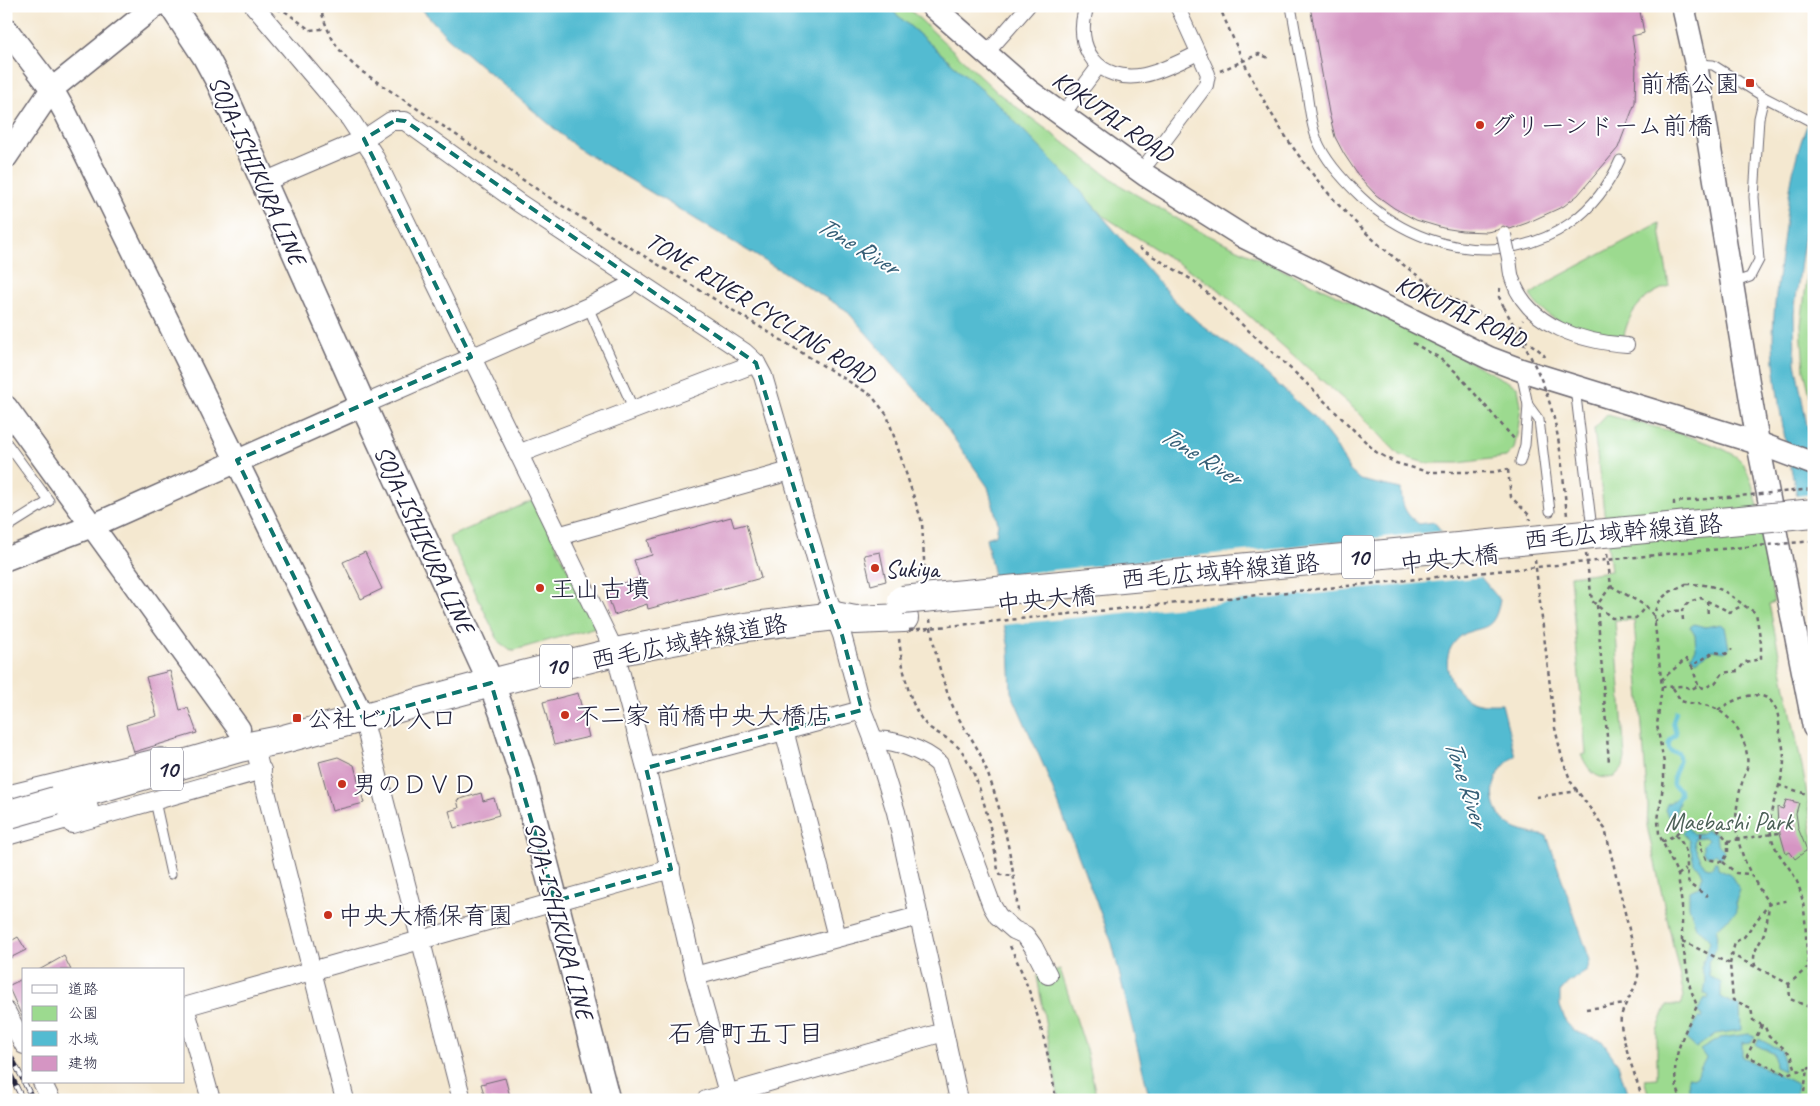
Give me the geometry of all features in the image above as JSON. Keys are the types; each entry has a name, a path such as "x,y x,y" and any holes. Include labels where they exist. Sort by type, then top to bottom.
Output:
{"main road":[{"name":"SOJA-ISHIKURA LINE","path":"172,6 205,56 219,82 363,404 491,683 523,778 607,1100"},
{"name":"西毛広域幹線道路","path":"911,615 1814,513"},
{"name":"西毛広域幹線道路","path":"6,830 58,808 247,746 280,740 491,683 615,652 746,627 836,616 852,605 911,615 1814,530"},
{"name":"西毛広域幹線道路","path":"6,815 58,808 260,765 280,740"}],"street":[{"path":"6,157 52,89 156,6"},
{"name":"KOKUTAI ROAD","path":"932,6 1029,91 1147,176 1244,237 1450,340 1521,370 1575,385 1758,443 1786,456 1814,464"},
{"path":"993,46 1028,6"},
{"path":"1087,6 1083,28 1087,53 1099,66 1116,75 1145,75 1198,53"},
{"path":"1149,161 1206,85 1208,74 1177,6"},
{"path":"1683,6 1696,64 1758,443 1814,727"},
{"path":"258,11 350,119 364,139 615,652 646,768 695,976 730,1097"},
{"path":"6,30 52,89 363,718 462,1100"},
{"path":"1069,106 1099,66"},
{"path":"264,182 364,139 391,121 405,121 519,203 744,352 756,363 763,376 827,596 836,616 862,710 874,741 896,812 959,1100"},
{"path":"1504,235 1512,280 1516,288 1547,324 1601,343 1627,345"},
{"path":"6,559 92,526 363,404 588,307 627,287 632,278"},
{"path":"518,454 756,363"},
{"path":"6,407 25,450 92,526 239,729 225,739 190,750 6,795"},
{"path":"558,536 790,471"},
{"path":"646,768 862,710"},
{"path":"784,730 837,937"},
{"path":"874,741 880,740 899,744 932,758 939,764 992,906 998,916 1014,930 1024,935 1033,946 1048,975"},
{"path":"6,843 156,801 260,765 345,1100"},
{"path":"185,1007 671,870"},
{"path":"695,976 919,916"},
{"path":"185,1010 211,1100"},
{"path":"6,1011 22,1041"},
{"path":"706,1100 730,1097 944,1032"},
{"path":"43,1084 51,1100"}],"lane":[{"path":"1291,6 1317,140 1331,163 1350,187 1394,224 1412,233 1430,241 1474,249 1543,239 1565,226 1592,204 1613,177 1620,160"},
{"path":"1696,64 1712,65 1764,97 1814,123"},
{"path":"1732,283 1750,277 1759,260 1754,205 1759,118 1764,97"},
{"path":"588,307 634,410"},
{"path":"1520,462 1525,444 1528,404 1521,370"},
{"path":"1575,385 1592,528 1740,514"},
{"path":"1528,404 1539,420 1550,511"},
{"path":"6,442 25,450 49,501 6,528"},
{"path":"156,801 171,874"}],"path":[{"name":"TONE RIVER CYCLING ROAD","path":"320,6 324,26 340,53 361,71 556,202 872,395 887,415 922,522 926,584"},
{"path":"258,11 283,10 310,30 321,29 324,26"},
{"path":"1218,72 1259,54 1269,58"},
{"path":"1140,248 1194,282 1302,380 1376,452 1396,463 1428,472 1494,472 1508,470 1520,462"},
{"path":"1504,307 1543,382 1551,407 1558,436 1568,525"},
{"path":"1508,470 1512,498 1530,516 1531,526"},
{"path":"1674,508 1674,502 1814,489"},
{"path":"1592,528 1585,543 1592,601 1612,618 1636,618 1646,606"},
{"name":"中央大橋","path":"911,615 1814,542"},
{"path":"1534,555 1555,728 1562,758 1571,782 1605,829 1638,967 1639,977 1620,1019 1620,1026 1643,1100"},
{"path":"1662,687 1684,686 1690,689 1698,686 1704,688 1716,683 1723,673 1738,671 1745,662 1761,659 1761,643 1756,613 1724,590 1714,586 1686,584 1663,596 1655,607 1654,622 1662,687 1657,725 1664,763 1664,779 1658,820 1662,842 1678,875 1682,906 1682,941 1690,987 1697,1006 1677,1050 1675,1065 1682,1100"},
{"path":"1608,763 1597,605 1611,586 1646,606 1654,616"},
{"path":"1654,622 1669,612 1682,610 1689,602 1701,598 1730,612 1743,605"},
{"path":"1707,601 1708,616"},
{"path":"1682,610 1683,620"},
{"path":"911,615 931,631 953,706 977,746 1000,808 1006,832 1018,914"},
{"path":"1692,666 1714,652 1726,654 1732,649"},
{"path":"1661,680 1686,659 1692,666 1698,686"},
{"path":"1673,688 1681,701 1718,710 1738,730 1747,754 1747,769 1737,808 1738,840 1750,874 1769,904 1764,934 1753,956 1756,968"},
{"path":"1718,710 1742,696 1768,699 1775,707 1784,760 1771,811 1771,834 1778,854 1790,868 1800,888 1807,932 1808,968 1814,988"},
{"path":"1778,785 1813,796"},
{"path":"1536,797 1578,791"},
{"path":"1662,842 1675,835 1688,822 1715,826 1728,841 1728,853 1722,862"},
{"path":"1702,825 1699,839 1702,853 1706,859 1722,862 1736,873 1750,874"},
{"path":"1728,841 1779,833"},
{"path":"1675,835 1687,850 1686,869 1689,884 1707,896"},
{"path":"1678,875 1686,869"},
{"path":"1790,900 1769,904 1744,937 1735,942 1730,954 1730,964 1733,1000 1751,1008 1752,1020 1762,1025 1769,1037 1782,1044 1786,1052 1791,1054 1796,1071"},
{"path":"1009,940 1010,947 1028,985 1043,1035 1056,1100"},
{"path":"1682,941 1730,964"},
{"path":"1730,954 1789,984"},
{"path":"1789,984 1808,968"},
{"path":"1789,984 1790,999 1814,1009"},
{"path":"1586,1010 1626,1004"},
{"path":"1762,1025 1747,1056 1786,1074 1814,1067"},
{"path":"1803,1100 1807,1069"}],"highlighted area":[{"path":"396,120 405,121 756,363 827,596 842,635 862,710 646,768 671,869 555,901 491,683 363,718 237,460 471,357 364,139"}],"green space":[{"path":"887,6 906,6 998,93 1123,187 1195,229 1390,320 1518,387 1521,406 1514,449 1506,457 1459,463 1425,463 1399,455 1359,413 1217,288 1102,215 997,103"},
{"path":"1814,221 1814,412 1804,370 1801,325"},
{"path":"1659,223 1669,286 1652,294 1639,305 1630,318 1624,336 1584,330 1559,321 1538,306 1530,295 1552,280"},
{"name":"Maebashi Park","path":"1607,415 1700,440 1733,454 1742,462 1754,490 1763,529 1774,602 1769,604 1805,782 1814,842 1814,1100 1650,1100 1644,1079 1657,1078 1657,1031 1667,1005 1681,1005 1684,996 1647,826 1648,807 1634,620 1615,620 1625,758 1623,767 1614,777 1597,776 1590,770 1581,755 1586,754 1570,576 1611,571 1594,429"},
{"path":"534,500 596,627 511,651 499,642 449,537"},
{"path":"1060,969 1086,1049 1097,1100 1059,1100 1037,976"}],"water":[{"name":"Tone River","path":"419,6 887,6 997,103 1072,181 1174,300 1199,323 1253,362 1315,418 1333,441 1350,471 1360,480 1401,489 1403,505 1410,517 1419,524 1434,522 1500,600 1493,621 1487,626 1468,632 1454,643 1448,659 1450,676 1458,691 1472,701 1483,704 1502,704 1515,756 1499,773 1493,794 1495,804 1499,814 1516,829 1547,836 1590,960 1587,971 1568,983 1560,992 1560,1006 1566,1022 1574,1031 1602,1041 1618,1064 1629,1100 1150,1100 1112,943 1045,769 1011,692 1009,648 986,538 996,535 998,523 988,487 936,413 846,310 576,147 447,37"},
{"path":"1814,110 1814,187 1806,225 1794,314 1795,362 1814,463 1814,570 1785,440 1774,362 1773,330 1791,185 1801,141"},
{"path":"1694,624 1705,627 1721,624 1725,627 1729,648 1725,652 1713,650 1696,661 1691,656 1696,649 1695,635 1690,627"},
{"path":"1676,799 1679,802 1676,812 1684,823 1679,828 1669,818 1665,810 1667,804"},
{"path":"1687,827 1693,834 1701,834 1705,830 1716,833 1717,843 1724,850 1720,859 1716,854 1708,856 1703,852 1703,845 1708,840 1705,837 1695,838 1698,856 1708,868 1713,867 1714,862 1717,862 1718,868 1730,874 1740,890 1736,901 1737,911 1717,929 1716,948 1708,962 1709,976 1721,983 1721,997 1740,1007 1741,1030 1715,1034 1696,1048 1686,1039 1699,1017 1702,1019 1703,1016 1697,1012 1705,998 1708,999 1709,996 1704,993 1706,981 1701,968 1710,942 1706,935 1696,927 1689,906 1689,891 1699,887 1703,875 1700,868 1694,864 1689,841 1683,832"},
{"path":"1749,1034 1755,1036 1751,1042 1742,1043 1742,1057 1797,1084 1795,1100 1690,1100 1688,1077 1695,1078 1706,1058 1700,1050 1720,1038"},
{"path":"1759,1039 1782,1051 1784,1071 1775,1067 1774,1054 1756,1045"}],"pier":[{"path":"1814,494 1814,545 1806,546 1796,496"},
{"path":"1445,531 1484,577 1002,625 991,576"}],"building":[{"name":"グリーンドーム前橋","path":"1310,6 1639,6 1644,33 1632,36 1636,63 1635,103 1618,148 1578,195 1564,206 1510,229 1503,226 1497,230 1487,232 1443,228 1416,220 1376,195 1360,178 1335,137"},
{"path":"731,517 734,527 746,524 761,578 648,609 647,604 614,615 606,589 640,578 634,560 652,555 648,540"},
{"path":"365,552 382,589 361,599 343,562"},
{"name":"Sukiya","path":"880,552 886,581 871,585 864,555"},
{"path":"170,671 180,710 188,708 197,733 134,752 126,725 157,716 146,677"},
{"name":"不二家 前橋中央大橋店","path":"578,693 589,737 554,745 543,702"},
{"name":"男のＤＶＤ","path":"338,757 354,765 364,803 332,811 319,762"},
{"path":"481,793 483,801 494,798 499,815 454,828 449,811 459,808 457,800"},
{"path":"1786,800 1799,803 1796,813 1798,828 1807,850 1795,859 1790,852 1786,854 1778,826 1777,807 1783,809"},
{"path":"18,937 26,950 6,960 6,944"},
{"path":"64,956 70,968 43,968"},
{"path":"22,979 22,1017 8,986"},
{"path":"505,1078 511,1100 486,1100 481,1084"}],"waterway":[{"path":"1676,712 1673,722 1676,734 1669,745 1670,751 1678,753 1679,757 1673,781 1673,785 1680,790 1677,800"}],"railway":[{"path":"6,1048 22,1077"},
{"path":"6,1066 23,1100"},
{"path":"25,1084 33,1100"}],"place":[{"name":"前橋公園","path":"1750,83"},
{"name":"グリーンドーム前橋","path":"1480,125"},
{"name":"Sukiya","path":"875,568"},
{"name":"王山古墳","path":"540,588"},
{"name":"不二家 前橋中央大橋店","path":"565,715"},
{"name":"公社ビル入口","path":"297,718"},
{"name":"男のＤＶＤ","path":"342,784"},
{"name":"中央大橋保育園","path":"328,915"}],"district":[{"name":"石倉町五丁目","path":"746,1033"}]}
